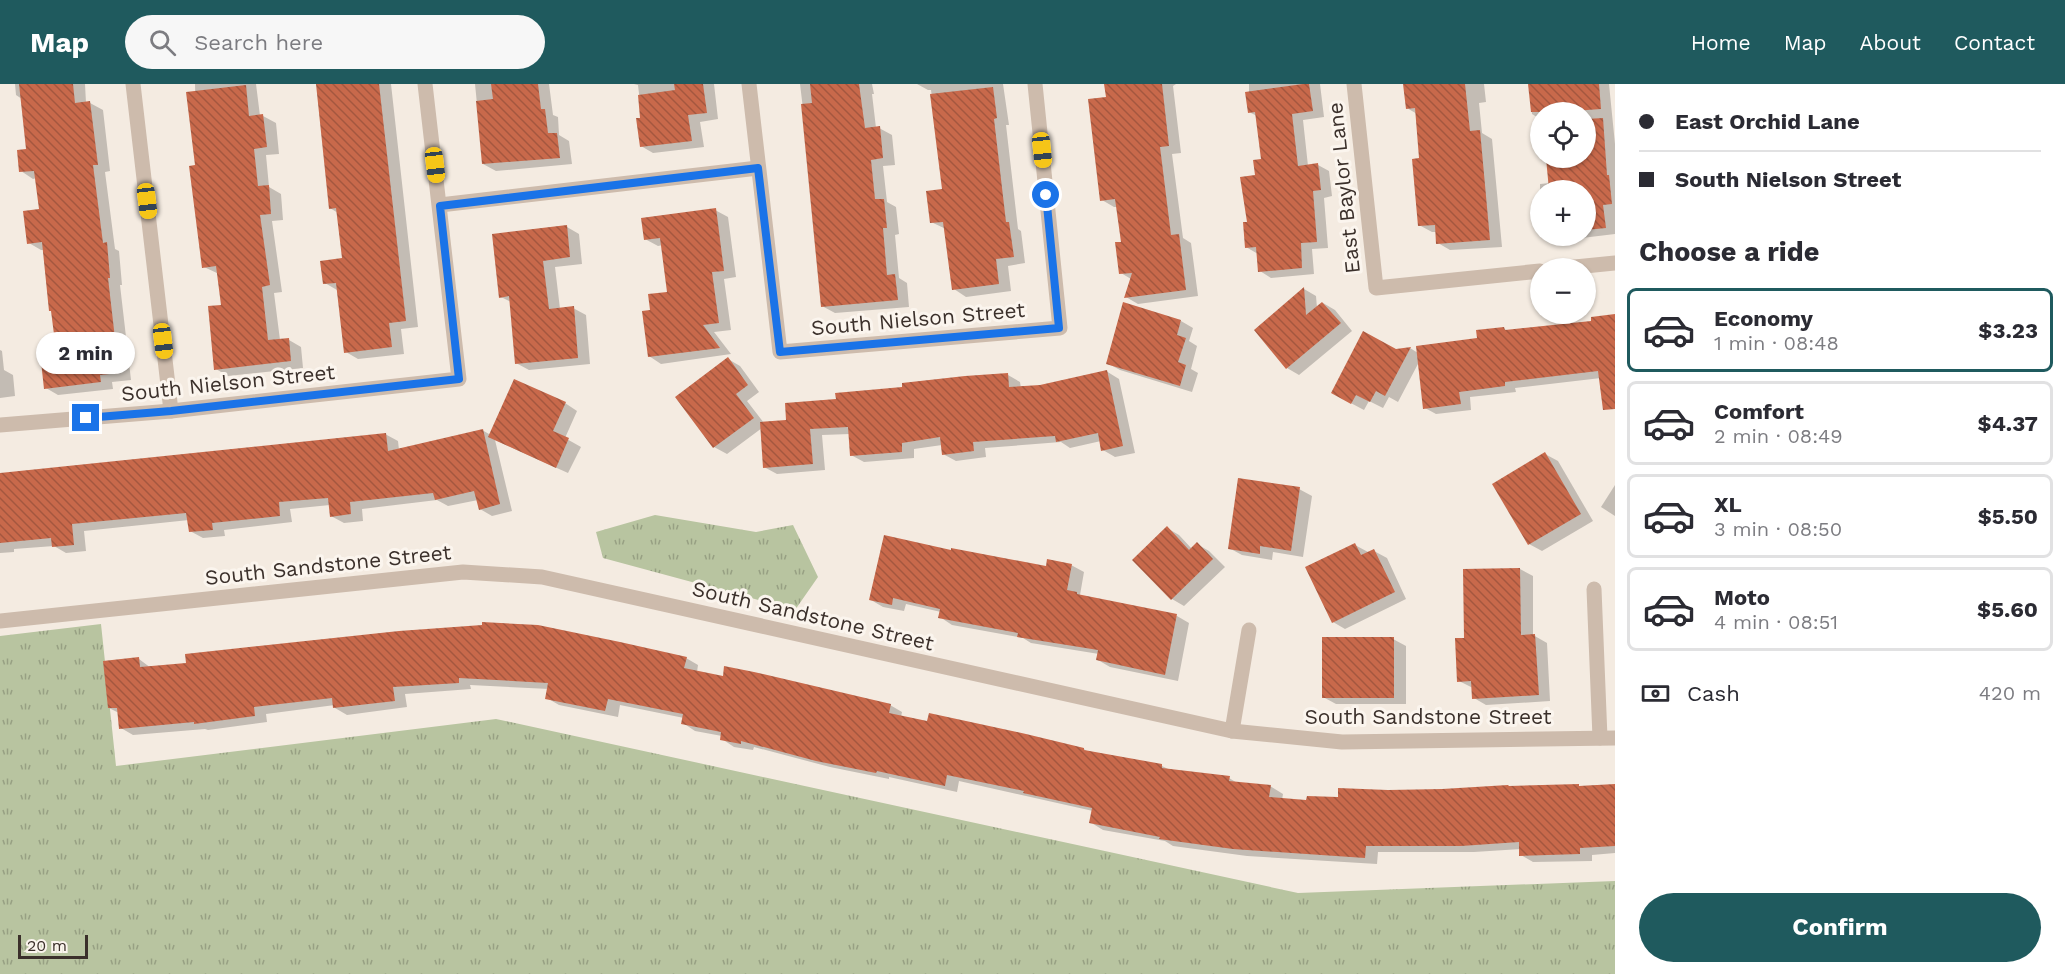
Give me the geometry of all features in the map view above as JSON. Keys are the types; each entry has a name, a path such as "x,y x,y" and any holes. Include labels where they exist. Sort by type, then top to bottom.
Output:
{"street":[{"path":"133,84 171,411"},
{"path":"425,84 440,206 758,168 748,84"},
{"name":"South Nielson Street","path":"758,168 780,352 1059,328 1035,84"},
{"name":"East Baylor Lane","path":"1354,84 1376,288 1530,272"},
{"name":"South Nielson Street","path":"0,425 171,411 459,379 440,206"},
{"path":"1596,265 1615,263"},
{"name":"South Sandstone Street","path":"0,621 463,572 542,577 1232,730 1342,742 1607,738"},
{"path":"1594,589 1607,738"},
{"path":"1232,730 1249,630"}],"green space":[{"path":"655,515 756,532 793,525 818,577 795,610 603,558 596,532"},
{"path":"101,624 116,766 496,719 1298,893 1615,881 1615,974 0,974 0,636"}],"building":[{"path":"19,84 73,84 75,103 90,101 98,165 93,165 103,243 107,242 110,278 108,278 119,373 100,375 101,382 44,389 40,352 56,350 51,311 49,311 42,242 27,244 23,211 39,209 34,171 19,172 17,150 26,149"},
{"path":"316,84 379,84 406,321 389,323 392,347 344,353 336,283 323,284 320,261 342,258 336,208 329,209"},
{"path":"491,84 538,84 541,109 545,109 548,133 557,133 560,158 482,164 476,101 493,99"},
{"path":"674,84 703,84 707,113 688,115 692,141 640,147 636,118 640,118 638,95 675,90"},
{"path":"810,84 859,84 865,128 880,126 883,158 871,160 875,199 884,199 887,228 883,228 887,275 895,274 898,300 821,307 801,104 812,103"},
{"path":"1104,84 1162,84 1169,146 1160,147 1171,235 1179,234 1186,290 1124,298 1132,273 1119,274 1115,242 1121,242 1115,199 1100,201 1088,99 1106,97"},
{"path":"1309,84 1313,111 1292,114 1298,166 1318,163 1321,190 1313,191 1317,242 1301,243 1302,268 1258,272 1256,247 1245,248 1243,222 1247,222 1240,177 1255,175 1253,160 1261,159 1255,112 1248,113 1245,92"},
{"path":"1403,84 1465,84 1470,131 1480,130 1490,240 1436,244 1435,225 1418,226 1412,159 1419,158 1415,108 1406,109"},
{"path":"1528,84 1599,84 1601,109 1596,109 1596,102 1530,103"},
{"path":"246,85 249,116 263,114 267,147 254,149 258,186 269,185 271,214 260,215 270,285 262,287 268,340 289,338 291,361 214,370 208,306 221,305 216,266 202,268 189,166 195,165 186,92"},
{"path":"993,87 997,118 994,119 1006,222 1009,222 1014,257 996,259 999,284 952,290 943,222 930,223 926,191 942,189 930,94"},
{"path":"1596,118 1603,118 1607,175 1609,175 1612,204 1603,205 1606,228 1596,229 1596,180 1548,180 1547,168 1596,168"},
{"path":"716,208 724,271 712,272 719,323 703,325 720,348 648,357 642,311 650,310 648,294 667,292 660,238 644,240 641,218"},
{"path":"567,225 570,257 543,261 549,309 574,306 578,358 515,364 509,296 499,298 492,234"},
{"path":"1304,287 1306,315 1322,302 1341,323 1286,369 1254,330"},
{"path":"1123,302 1181,320 1177,335 1186,338 1178,362 1186,365 1180,386 1106,364"},
{"path":"1615,314 1615,409 1603,410 1598,371 1505,382 1505,386 1459,392 1461,404 1423,409 1416,346 1477,338 1476,330 1596,324 1596,316"},
{"path":"1363,331 1396,349 1411,347 1385,396 1376,391 1370,402 1356,395 1351,404 1331,393"},
{"path":"728,357 748,385 736,394 754,418 713,448 675,397"},
{"path":"1107,370 1123,446 1101,451 1098,433 1056,442 1055,436 973,442 974,451 942,455 940,437 902,443 902,452 850,456 848,427 810,429 813,464 763,468 760,422 786,420 785,403 836,399 835,393 902,387 902,383 965,376 1008,373 1009,387 1040,385"},
{"path":"514,379 566,402 553,431 569,438 556,468 488,437"},
{"path":"483,429 500,504 479,510 474,491 435,500 433,493 350,502 351,514 330,517 328,498 279,502 280,516 212,523 213,530 189,532 186,513 72,524 74,545 52,547 51,538 0,543 0,473 386,433 388,451"},
{"path":"1545,452 1581,514 1528,545 1492,484"},
{"path":"1238,478 1300,487 1291,551 1260,546 1260,554 1228,549"},
{"path":"1167,526 1189,550 1197,542 1213,559 1171,600 1132,560"},
{"path":"884,535 951,550 951,548 1046,566 1047,559 1072,564 1067,590 1177,614 1165,675 1096,660 1098,650 1017,637 1018,633 938,618 940,609 893,598 892,605 869,600"},
{"path":"1355,543 1361,555 1374,549 1395,592 1332,623 1305,567"},
{"path":"1520,568 1521,635 1535,634 1539,695 1472,699 1471,681 1457,682 1455,638 1464,638 1463,569"},
{"path":"482,622 538,625 687,657 684,668 723,676 724,666 891,704 889,713 927,721 929,713 1026,734 1084,748 1084,750 1162,764 1162,768 1230,776 1229,781 1271,785 1269,797 1306,800 1307,796 1338,797 1338,788 1388,790 1508,785 1615,784 1615,846 1580,848 1580,854 1519,856 1519,842 1461,846 1366,846 1365,858 1233,849 1159,839 1160,837 1089,823 1092,808 1023,793 1024,791 947,775 945,786 816,761 741,741 741,744 720,740 721,732 681,724 683,714 608,699 605,711 545,699 548,683 459,678 459,683 393,687 395,701 333,708 332,698 254,707 255,716 194,724 194,722 119,729 117,708 108,708 103,661 139,657 140,667 186,663 185,654 399,631 482,625"},
{"path":"1322,637 1394,637 1394,698 1322,698"}],"route":[{"path":"86,418 171,411 459,379 440,206 758,168 780,352 1059,328 1046,195"}]}
